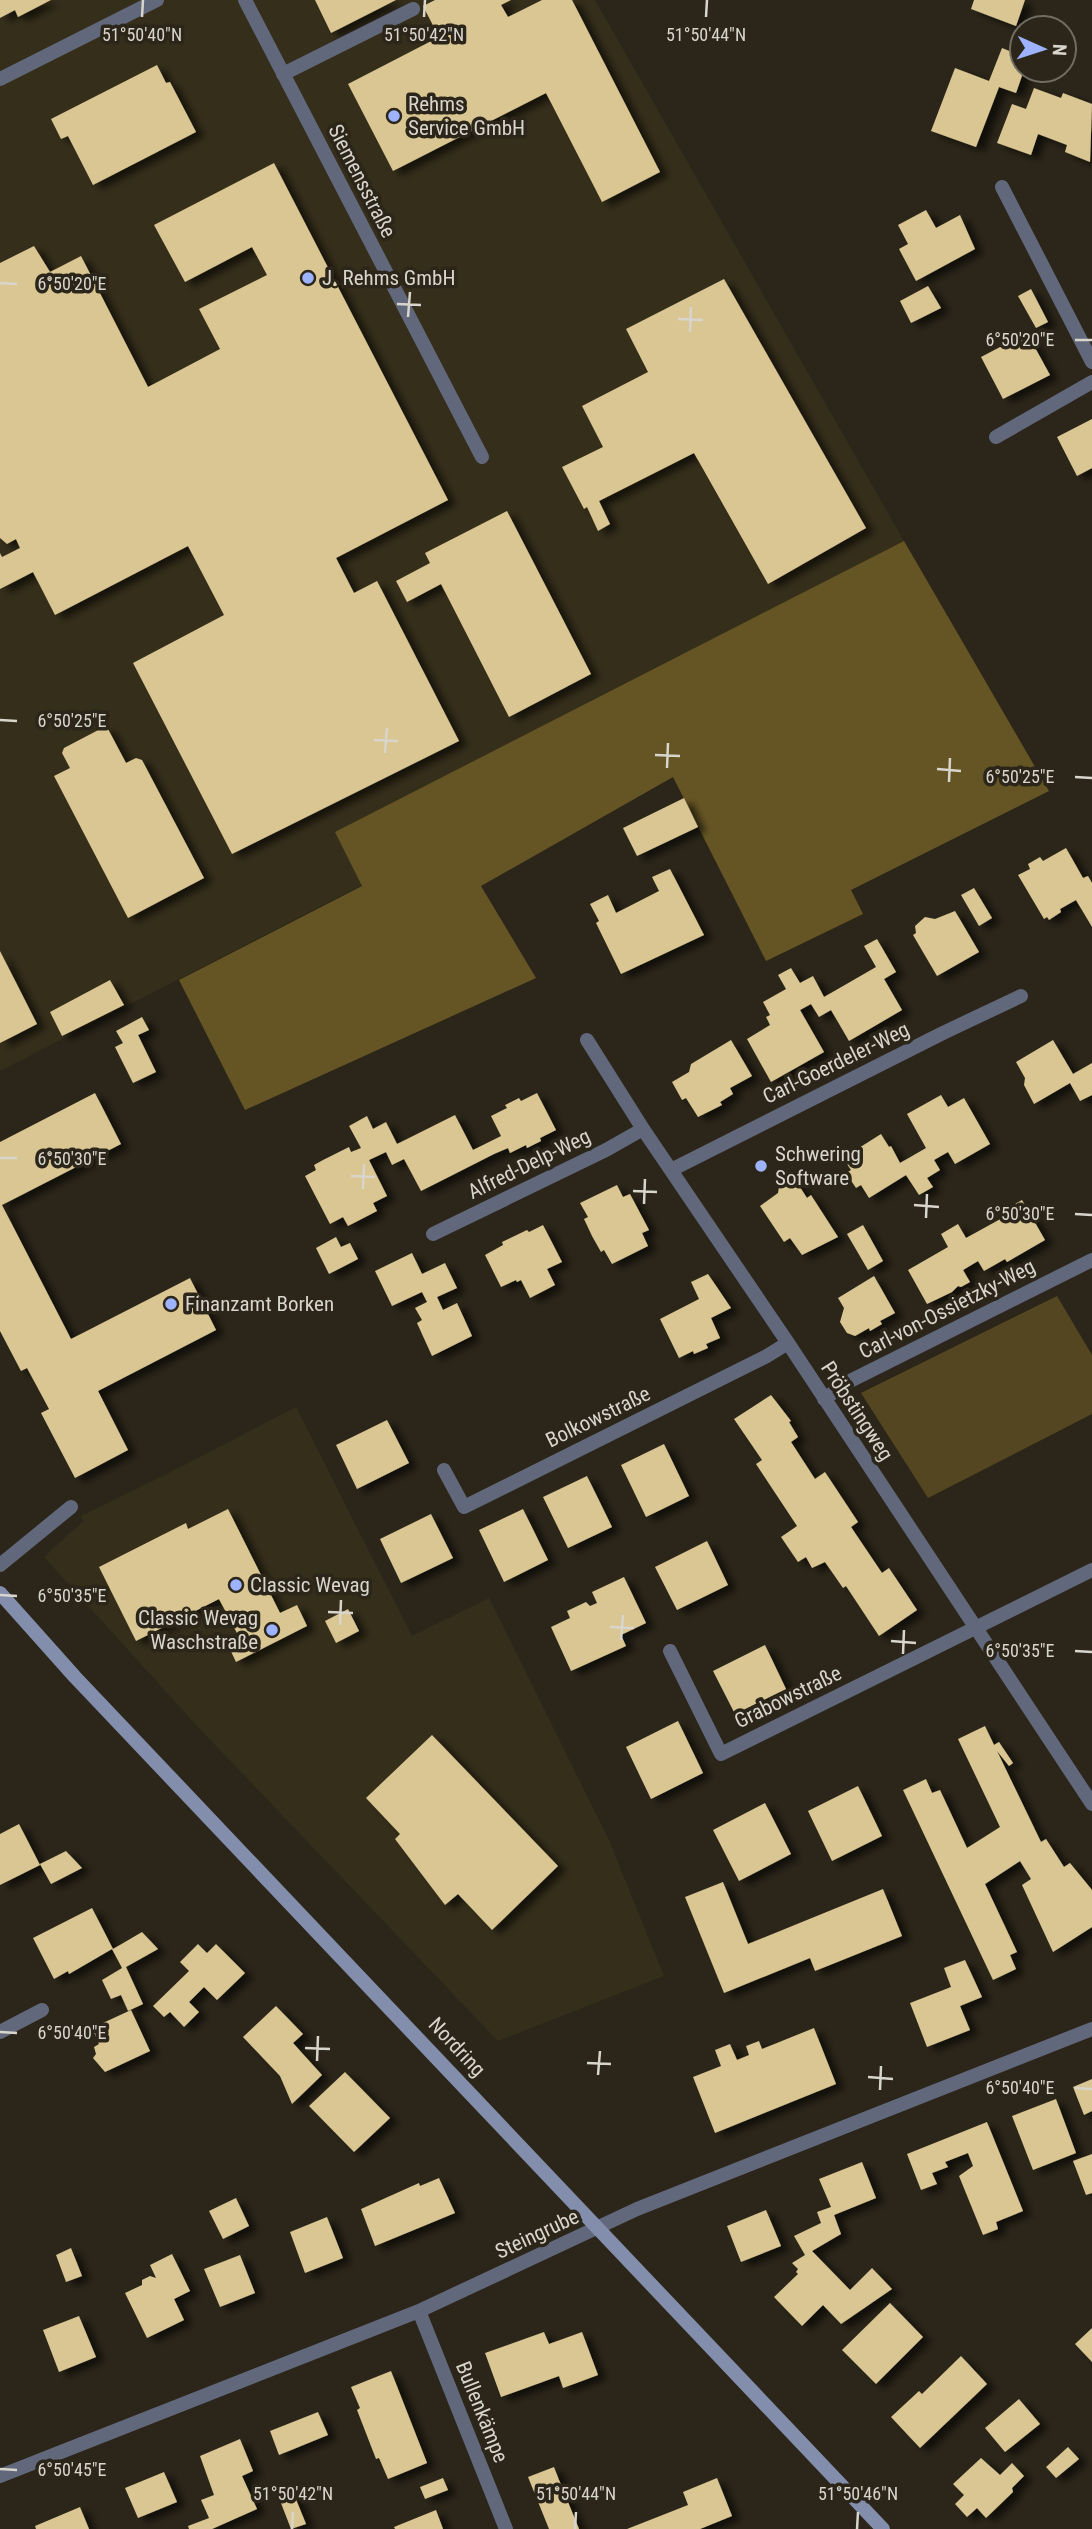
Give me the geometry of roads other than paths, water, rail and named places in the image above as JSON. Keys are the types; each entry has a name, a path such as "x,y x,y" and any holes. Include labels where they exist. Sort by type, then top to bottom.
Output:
{"main road":[{"name":"Nordring","path":"0,1593 75,1677 883,2529"}],"street":[{"path":"0,79 157,0"},
{"name":"Siemensstraße","path":"245,0 482,457"},
{"path":"283,74 413,9"},
{"path":"1002,187 1092,362"},
{"path":"996,437 1092,383"},
{"name":"Carl-Goerdeler-Weg","path":"671,1170 1021,996"},
{"name":"Pröbstingweg","path":"587,1040 643,1129 788,1343 1092,1804"},
{"name":"Alfred-Delp-Weg","path":"433,1234 606,1150 643,1129"},
{"name":"Carl-von-Ossietzky-Weg","path":"824,1399 850,1381 1092,1260"},
{"name":"Bolkowstraße","path":"444,1470 464,1507 765,1357 788,1343"},
{"path":"0,1565 71,1507"},
{"path":"975,1629 1092,1570"},
{"name":"Grabowstraße","path":"670,1651 721,1754 975,1629"},
{"path":"0,2032 42,2010"},
{"name":"Steingrube","path":"0,2476 419,2311 637,2209 1092,2029"},
{"name":"Bullenkämpe","path":"419,2311 506,2529"}],"place":[{"name":"Rehms Service GmbH","path":"394,116"},
{"name":"J. Rehms GmbH","path":"308,278"},
{"name":"Schwering Software","path":"761,1166"},
{"name":"Finanzamt Borken","path":"171,1304"},
{"name":"Classic Wevag","path":"236,1585"},
{"name":"Classic Wevag Waschstraße","path":"272,1630"}]}
